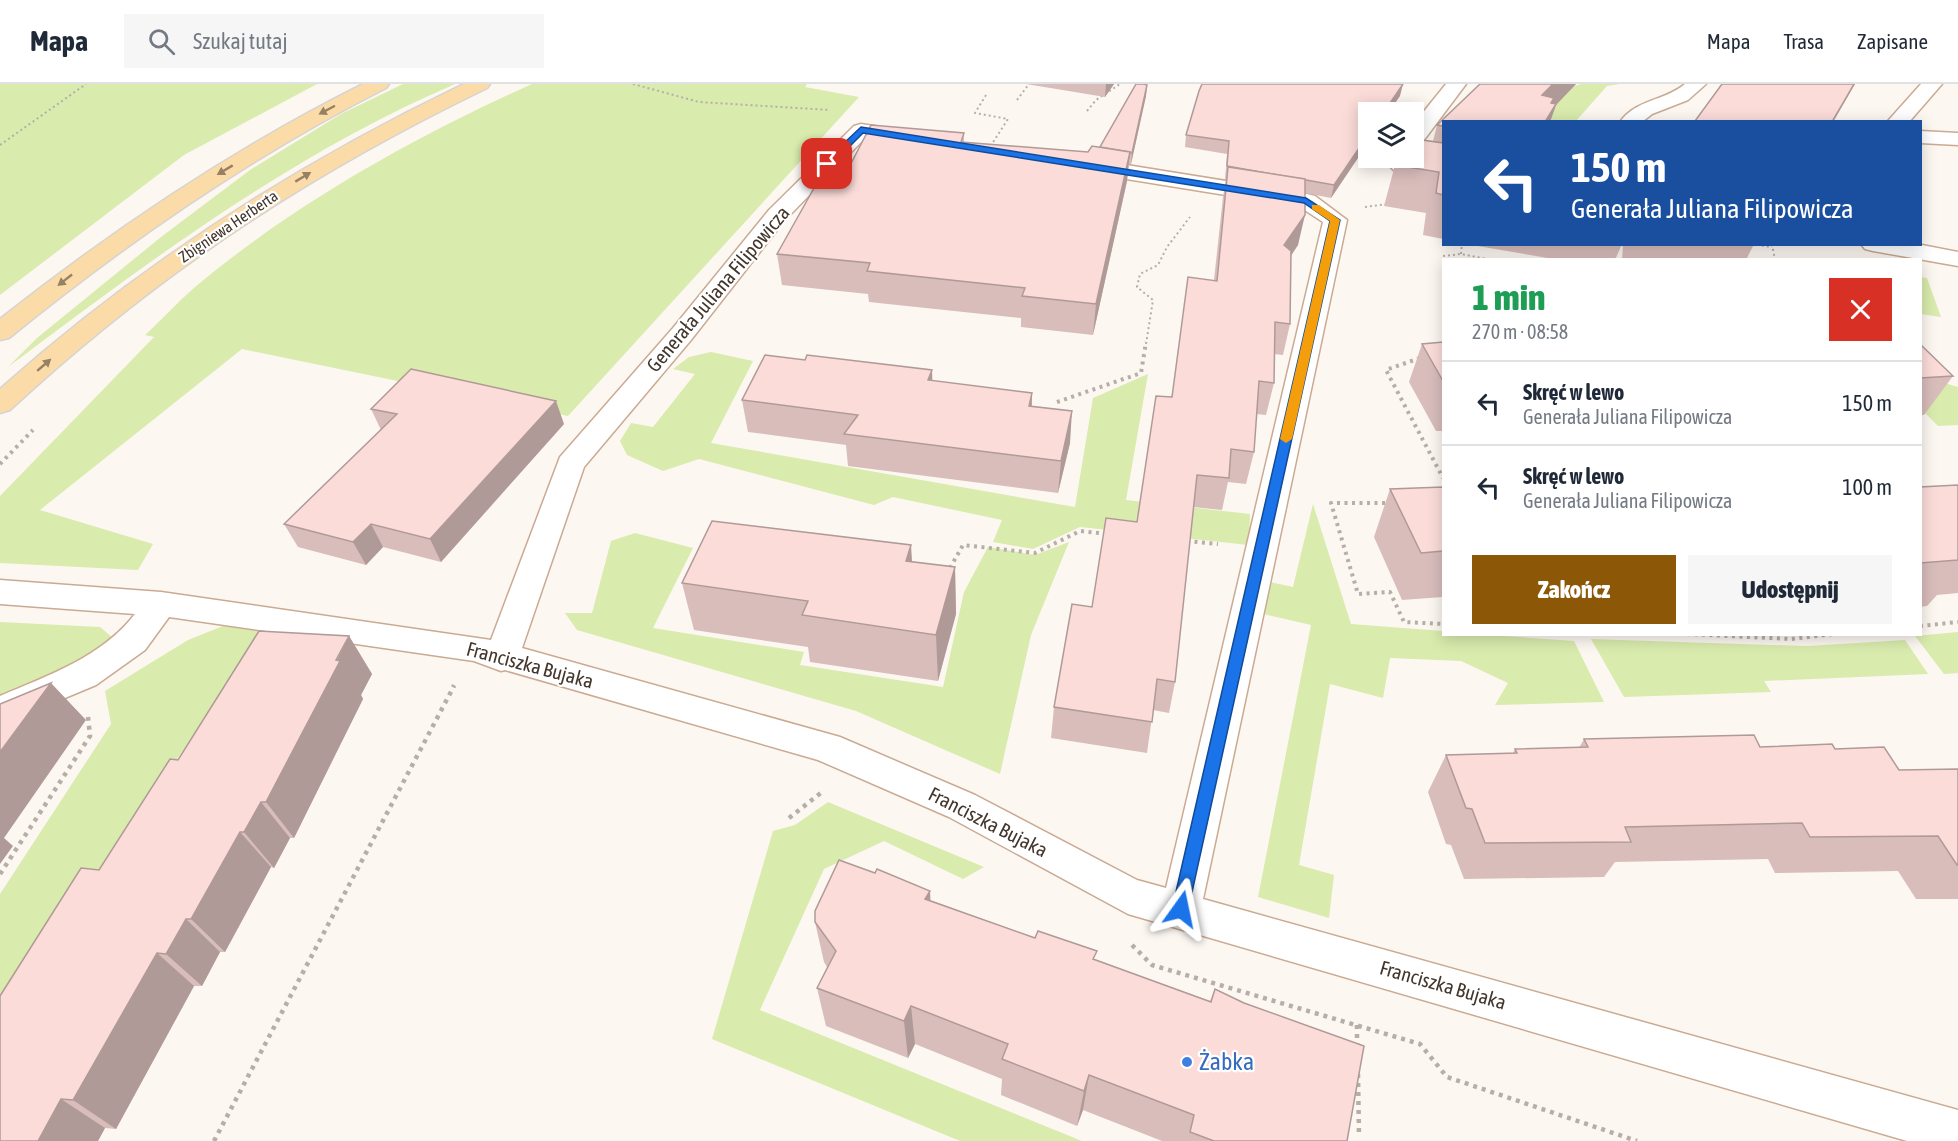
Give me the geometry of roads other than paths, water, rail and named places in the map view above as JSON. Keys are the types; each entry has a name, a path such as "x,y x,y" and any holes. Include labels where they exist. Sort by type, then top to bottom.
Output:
{"main road":[{"path":"0,332 87,263 181,196 322,113 379,84"},
{"name":"Zbigniewa Herberta","path":"0,404 110,309 242,214 391,127 480,84"}],"street":[{"path":"1424,125 1456,84"},
{"path":"1631,120 1637,112 1676,97 1696,84"},
{"path":"1899,120 1932,84"},
{"name":"Generała Juliana Filipowicza","path":"487,653 570,464 682,334 777,215 861,130 988,150"},
{"path":"1922,137 1958,139"},
{"path":"1065,162 1306,201 1335,220 1181,909"},
{"path":"1405,168 1420,174 1442,177"},
{"path":"1885,246 1958,259"},
{"name":"Franciszka Bujaka","path":"0,592 161,604 487,653 670,702 827,748 962,806 1128,896 1181,909 1958,1134"},
{"path":"0,711 84,675 133,641 161,604"}],"place":[{"name":"Żabka","path":"1187,1062"}]}
